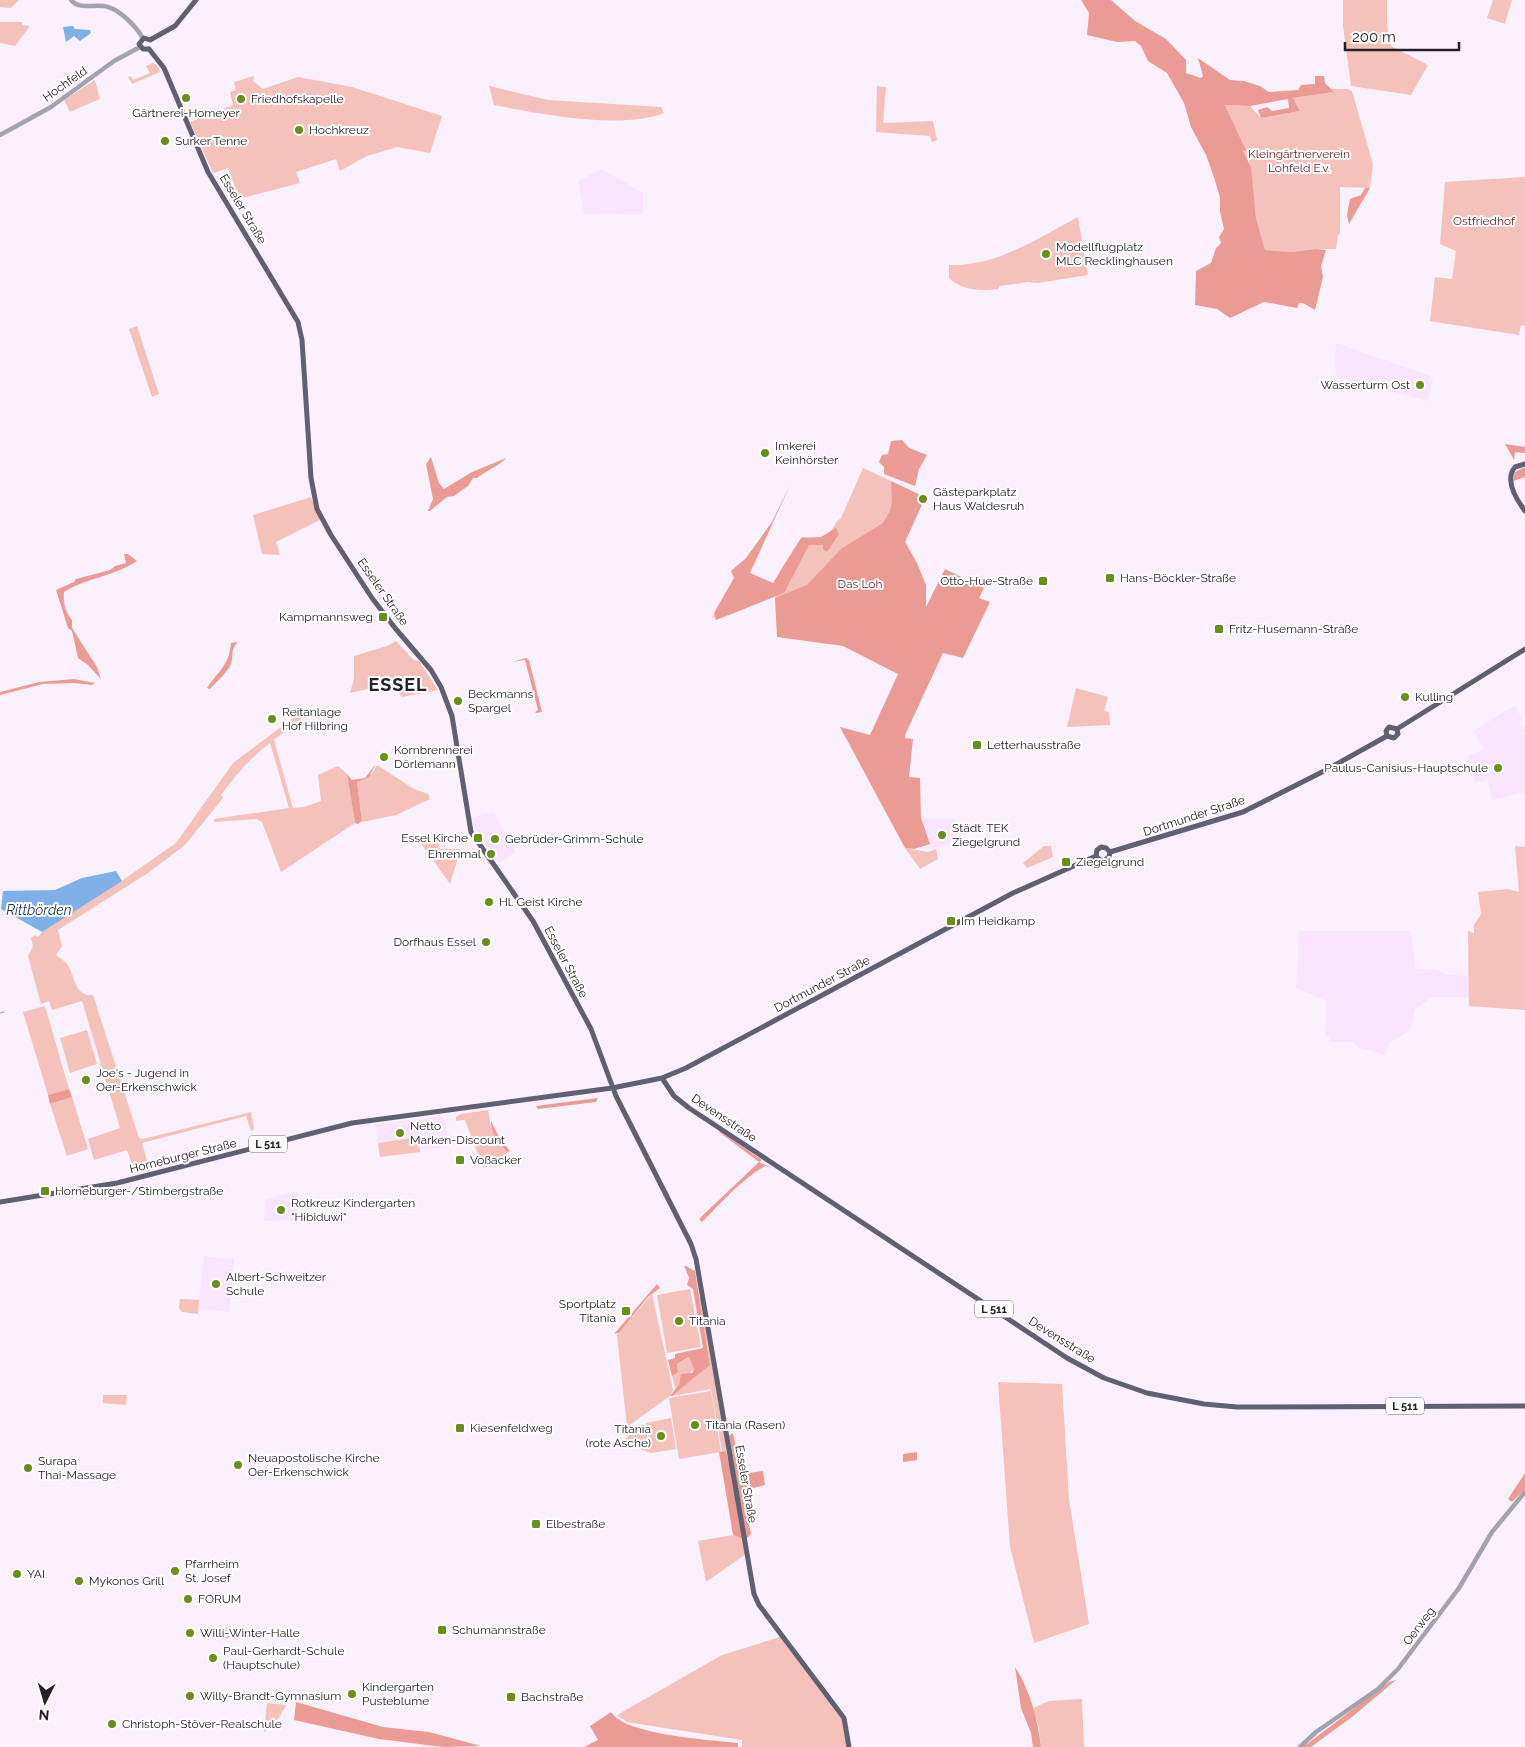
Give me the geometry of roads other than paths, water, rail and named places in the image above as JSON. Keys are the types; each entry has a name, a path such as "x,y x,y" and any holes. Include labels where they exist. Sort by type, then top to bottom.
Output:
{"main road":[{"path":"150,40 149,48 144,50 140,47 140,42 143,39 150,40 175,26 196,0"},
{"name":"Esseler Straße","path":"149,48 164,68 208,172 298,322 302,340 312,491 322,520 372,598 394,628 431,670 441,687 453,725 471,832 533,921 591,1029 612,1088 695,1254 754,1594 759,1605 844,1718 848,1747"},
{"path":"1525,464 1515,467 1511,473 1511,485 1525,511"},
{"name":"Dortmunder Straße","path":"1387,736 1386,731 1389,727 1397,729 1525,649"},
{"name":"Dortmunder Straße","path":"1110,852 1243,812 1326,770 1387,736 1396,737 1398,734 1397,729"},
{"name":"Dortmunder Straße","path":"1096,856 1097,850 1100,847 1106,848 1110,852"},
{"name":"Dortmunder Straße","path":"1096,856 1104,861 1109,858 1110,852"},
{"name":"Dortmunder Straße","path":"547,1097 612,1088 662,1078 693,1064 1013,893 1096,856"},
{"name":"Devensstraße","path":"662,1078 674,1096 696,1112 1067,1358 1104,1378 1147,1393 1176,1400 1237,1406 1525,1406"},
{"name":"Horneburger Straße","path":"0,1202 117,1183 352,1123 547,1097"}],"street":[{"path":"72,1 77,5 111,8 139,31 143,39"},
{"name":"Hochfeld","path":"0,135 51,107 114,61 140,47"},
{"name":"Oerweg","path":"1300,1747 1316,1732 1378,1689 1398,1668 1459,1588 1492,1532 1525,1492"}],"water":[{"path":"73,26 75,29 90,30 91,33 80,41 74,36 66,42 63,27"},
{"name":"Rittbörden","path":"116,871 122,881 42,932 1,909 3,891 55,890 82,878"}],"waterway":[{"path":"0,1013 4,1012"}],"place":[{"name":"Gärtnerei-Homeyer","path":"186,98"},
{"name":"Friedhofskapelle","path":"241,99"},
{"name":"Hochkreuz","path":"299,130"},
{"name":"Surker Tenne","path":"165,141"},
{"name":"Modellflugplatz MLC Recklinghausen","path":"1046,254"},
{"name":"Wasserturm Ost","path":"1420,385"},
{"name":"Imkerei Keinhörster","path":"765,453"},
{"name":"Gästeparkplatz Haus Waldesruh","path":"923,499"},
{"name":"Hans-Böckler-Straße","path":"1110,578"},
{"name":"Otto-Hue-Straße","path":"1043,581"},
{"name":"Kampmannsweg","path":"383,617"},
{"name":"Fritz-Husemann-Straße","path":"1219,629"},
{"name":"Kulling","path":"1405,697"},
{"name":"Beckmanns Spargel","path":"458,701"},
{"name":"Reitanlage Hof Hilbring","path":"272,719"},
{"name":"Letterhausstraße","path":"977,745"},
{"name":"Kornbrennerei Dörlemann","path":"384,757"},
{"name":"Paulus-Canisius-Hauptschule","path":"1498,768"},
{"name":"Städt. TEK Ziegelgrund","path":"942,835"},
{"name":"Essel Kirche","path":"478,838"},
{"name":"Gebrüder-Grimm-Schule","path":"495,839"},
{"name":"Ehrenmal","path":"491,854"},
{"name":"Ziegelgrund","path":"1066,862"},
{"name":"Hl. Geist Kirche","path":"489,902"},
{"name":"Im Heidkamp","path":"951,921"},
{"name":"Dorfhaus Essel","path":"486,942"},
{"name":"Joe's - Jugend in Oer-Erkenschwick","path":"86,1080"},
{"name":"Netto Marken-Discount","path":"400,1133"},
{"name":"Voßacker","path":"460,1160"},
{"name":"Horneburger-/Stimbergstraße","path":"45,1191"},
{"name":"Rotkreuz Kindergarten \"Hibiduwi\"","path":"281,1210"},
{"name":"Albert-Schweitzer Schule","path":"216,1284"},
{"name":"Sportplatz Titania","path":"626,1311"},
{"name":"Titania","path":"679,1321"},
{"name":"Titania (Rasen)","path":"695,1425"},
{"name":"Kiesenfeldweg","path":"460,1428"},
{"name":"Titania (rote Asche)","path":"661,1436"},
{"name":"Neuapostolische Kirche Oer-Erkenschwick","path":"238,1465"},
{"name":"Surapa Thai-Massage","path":"28,1468"},
{"name":"Elbestraße","path":"536,1524"},
{"name":"Pfarrheim St. Josef","path":"175,1571"},
{"name":"YAI","path":"17,1574"},
{"name":"Mykonos Grill","path":"79,1581"},
{"name":"FORUM","path":"188,1599"},
{"name":"Schumannstraße","path":"442,1630"},
{"name":"Willi-Winter-Halle","path":"190,1633"},
{"name":"Paul-Gerhardt-Schule (Hauptschule)","path":"213,1658"},
{"name":"Kindergarten Pusteblume","path":"352,1694"},
{"name":"Willy-Brandt-Gymnasium","path":"190,1696"},
{"name":"Bachstraße","path":"511,1697"},
{"name":"Christoph-Stöver-Realschule","path":"112,1724"}],"district":[{"name":"ESSEL","path":"398,685"}],"park label":[{"name":"Kleingärtnerverein Lohfeld E.v.","path":"1299,161"},
{"name":"Ostfriedhof","path":"1484,221"},
{"name":"Das Loh","path":"860,584"}]}
